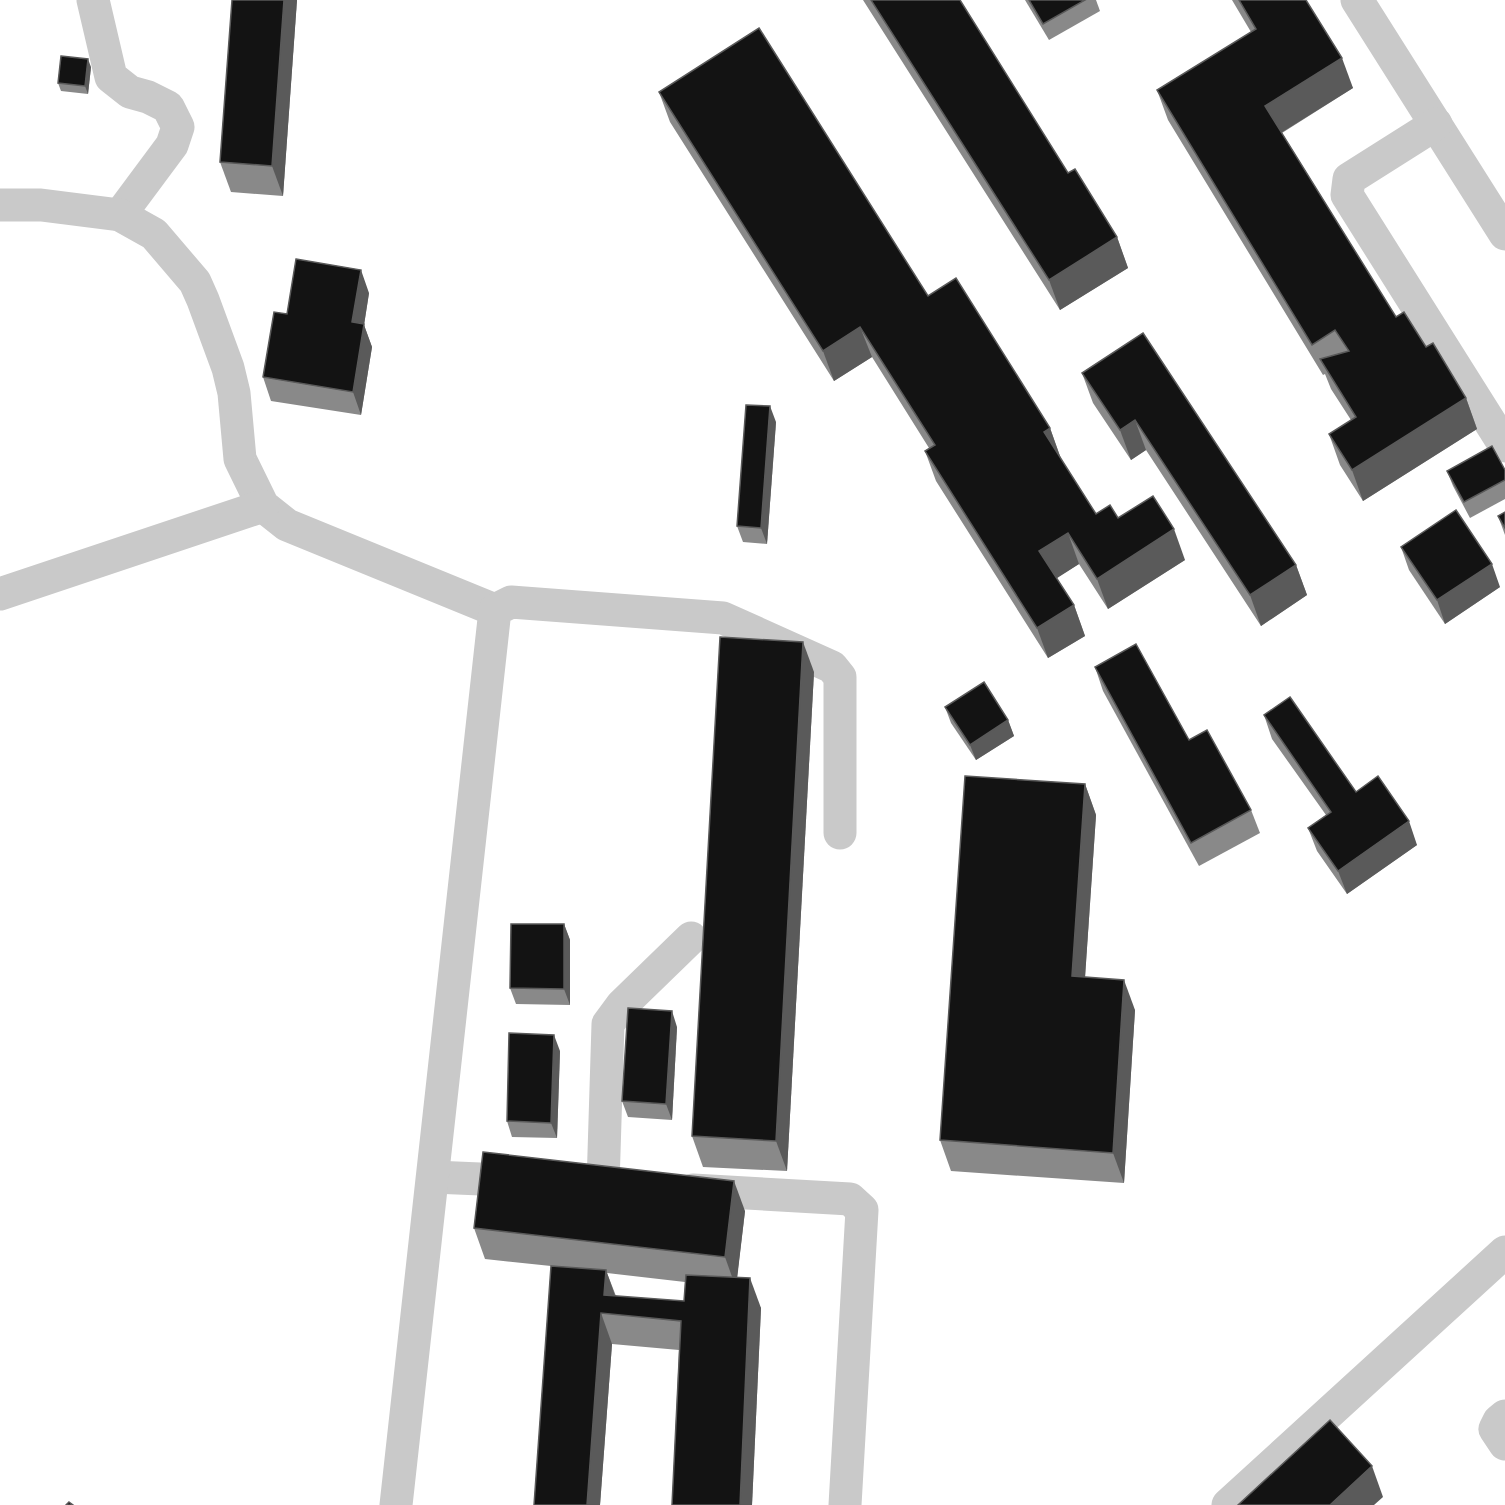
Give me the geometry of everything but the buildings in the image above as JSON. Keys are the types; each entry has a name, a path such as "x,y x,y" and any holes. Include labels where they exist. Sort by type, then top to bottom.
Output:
{"lane":[{"path":"93,0 111,77 130,92 148,97 168,107 178,127 172,145 120,215"},
{"path":"1357,0 1505,234"},
{"path":"1436,124 1348,179 1347,195 1504,444"},
{"path":"0,205 41,205 120,215 154,234 195,282 232,384 240,459 262,506 287,525 495,610 511,602 723,618 832,667 840,677 840,833"},
{"path":"0,594 262,506"},
{"path":"396,1505 495,610"},
{"path":"603,1185 608,1024 622,1005 691,938"},
{"path":"433,1177 850,1199 862,1210 845,1505"},
{"path":"1228,1505 1505,1252"},
{"path":"1505,1416 1495,1429 1505,1444"}]}
